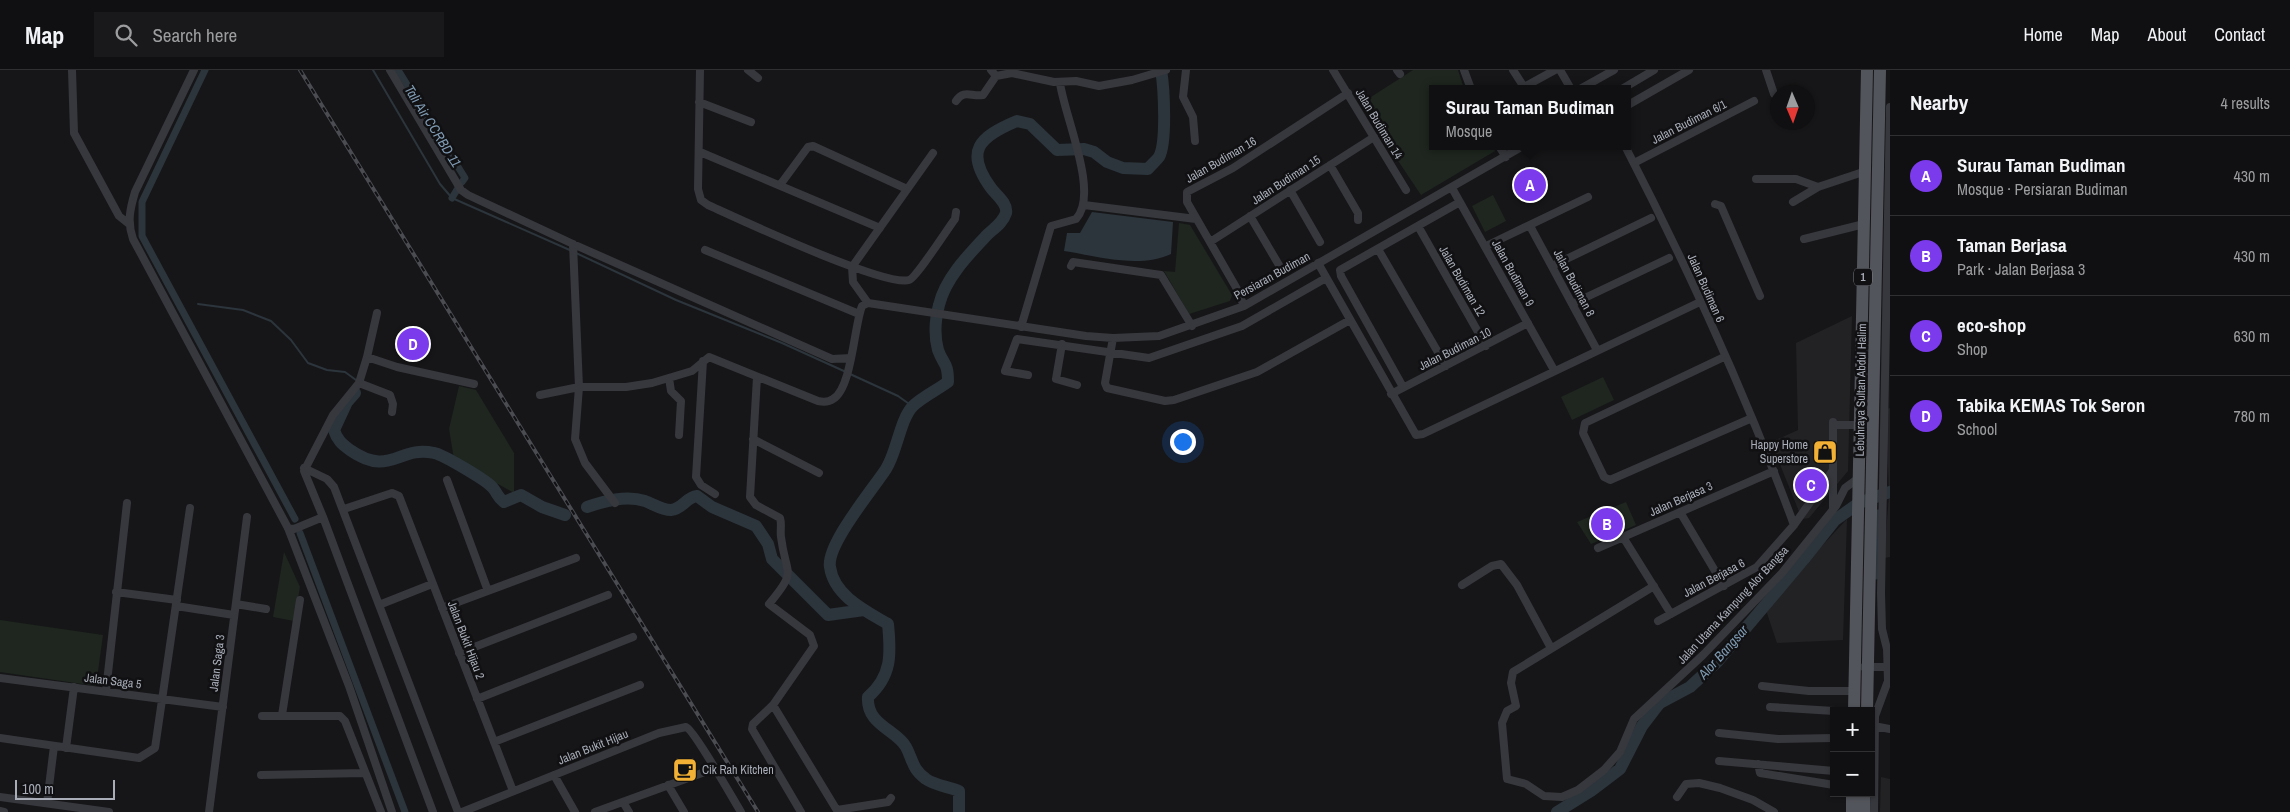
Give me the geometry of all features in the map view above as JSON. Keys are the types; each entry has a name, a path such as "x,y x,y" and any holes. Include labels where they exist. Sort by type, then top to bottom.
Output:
{"main road":[{"name":"Lebuhraya Sultan Abdul Halim","path":"1867,70 1860,425 1869,481"},
{"name":"Lebuhraya Sultan Abdul Halim","path":"1854,707 1854,666 1869,481 1880,70"},
{"name":"Lebuhraya Sultan Abdul Halim","path":"1865,525 1867,707"},
{"path":"1852,797 1852,812"},
{"path":"1864,797 1864,812"}],"street":[{"path":"72,70 74,133 119,216 129,224"},
{"path":"194,70 135,192 129,224 137,247 288,528 349,686 392,812"},
{"path":"390,70 461,190 573,245 832,359 851,361"},
{"path":"700,70 698,189 703,203 852,267 901,280 911,279 955,219 956,212"},
{"path":"748,70 758,78"},
{"path":"1045,70 1048,80"},
{"path":"956,101 965,93 983,95 994,73 1012,73 1060,83 1076,81 1099,86 1155,74 1165,70"},
{"path":"1186,70 1183,97 1194,117 1195,140"},
{"name":"Jalan Budiman 14","path":"1333,70 1406,190"},
{"path":"1464,70 1470,85"},
{"path":"1513,70 1520,84 1524,85"},
{"path":"1529,85 1555,70"},
{"path":"1560,70 1569,85"},
{"path":"1587,85 1614,70"},
{"path":"1629,85 1654,70"},
{"path":"1631,103 1689,70"},
{"path":"1766,70 1771,85"},
{"path":"1021,326 1051,226 1076,219 1084,205 1085,194 1078,158 1060,83"},
{"name":"Jalan Budiman 16","path":"1244,306 1196,219 1187,200 1187,192 1191,188 1233,168 1348,93"},
{"name":"Jalan Budiman 6/1","path":"1634,164 1754,101"},
{"path":"699,102 751,122"},
{"path":"1875,714 1887,687 1889,654 1882,629 1881,594 1884,509 1869,481 1887,372 1890,107"},
{"name":"Jalan Budiman 15","path":"1210,242 1374,137"},
{"path":"780,185 804,152 813,146 907,189"},
{"path":"1502,150 1506,157"},
{"name":"Persiaran Budiman","path":"868,303 1113,338 1159,336 1192,326 1244,306 1517,150"},
{"name":"Jalan Budiman 6","path":"1627,150 1660,214 1752,418 1794,524"},
{"path":"700,152 880,228"},
{"path":"540,395 579,387 626,387 669,378 692,371 707,358 713,358 821,402 834,399 844,381 851,361 859,314 862,306 868,303 853,282 852,267 933,153"},
{"path":"1330,165 1358,213 1358,220"},
{"path":"1793,202 1818,187 1866,171"},
{"path":"1756,179 1796,179 1818,187"},
{"name":"Jalan Budiman 9","path":"1452,188 1554,370"},
{"path":"1290,190 1320,242"},
{"path":"1486,246 1588,196"},
{"path":"1403,387 1340,270 1460,202"},
{"path":"1715,204 1721,206 1760,296"},
{"path":"1084,205 1196,219"},
{"path":"1250,216 1278,265"},
{"path":"1552,266 1651,218"},
{"path":"1804,239 1864,224"},
{"name":"Jalan Budiman 12","path":"1418,226 1486,346"},
{"name":"Jalan Budiman 8","path":"1530,226 1597,350"},
{"path":"573,245 579,387 575,429 578,447 585,463 613,500"},
{"path":"1378,249 1446,366"},
{"path":"706,250 859,314"},
{"path":"1572,304 1669,258"},
{"path":"1071,266 1073,262 1161,274 1192,326"},
{"path":"1318,263 1416,436 1420,436 1554,370 1700,302"},
{"path":"1028,375 1005,370 1015,340 1019,338 1154,357 1242,326 1326,278"},
{"path":"377,313 359,383 337,409 304,468 304,477 323,517 433,812"},
{"path":"1113,338 1105,382 1109,390 1169,401 1257,372 1350,320"},
{"name":"Jalan Budiman 10","path":"1391,394 1528,323"},
{"path":"1062,344 1056,379 1077,384"},
{"path":"367,357 397,367 474,384"},
{"path":"1724,357 1585,423 1583,433 1604,477 1610,480 1752,418"},
{"path":"703,361 696,477 701,485 715,494"},
{"path":"757,377 750,497 756,505 780,518 781,536 789,575 784,586 769,604 810,636 814,646 773,705 753,724 752,729 801,812"},
{"path":"669,378 671,391 679,398 681,404 679,435"},
{"path":"359,383 390,395 393,404 392,412"},
{"path":"1833,510 1833,424 1860,425"},
{"path":"753,439 819,473"},
{"path":"304,468 331,482 344,509 458,812"},
{"name":"Jalan Berjasa 6","path":"1658,620 1757,567 1794,524 1833,470"},
{"name":"Jalan Berjasa 3","path":"1598,548 1774,471"},
{"path":"447,480 488,591"},
{"name":"Jalan Utama Kampung Alor Bangsa","path":"1551,648 1518,668 1511,676 1516,706 1507,712 1502,723 1507,779 1526,784 1544,796 1556,798 1568,795 1604,770 1617,757 1634,718 1711,647 1782,573 1833,510 1846,488 1869,481"},
{"name":"Jalan Bukit Hijau 2","path":"344,509 392,493 399,496 513,791"},
{"path":"106,691 127,503"},
{"path":"0,738 139,758 155,748 190,508"},
{"path":"1680,512 1724,586"},
{"name":"Jalan Saga 3","path":"209,812 247,516"},
{"path":"288,528 294,529 323,517"},
{"path":"1623,536 1671,614"},
{"path":"442,608 576,558"},
{"path":"1462,585 1492,566 1501,564 1517,584 1551,648 1654,586"},
{"path":"379,605 432,584"},
{"path":"116,592 234,615"},
{"path":"1881,594 1890,594"},
{"path":"459,653 608,595"},
{"path":"282,715 300,600"},
{"path":"236,604 266,609"},
{"path":"477,698 632,637"},
{"path":"1854,666 1887,667"},
{"name":"Jalan Saga 5","path":"0,678 223,706"},
{"path":"494,742 640,685"},
{"path":"1762,686 1809,692 1854,691"},
{"path":"66,748 74,687"},
{"path":"773,705 838,811 888,802 891,798"},
{"path":"1770,707 1830,711"},
{"path":"262,716 340,716 345,721 381,812"},
{"path":"1875,726 1890,729"},
{"name":"Jalan Bukit Hijau","path":"462,812 659,733 682,727 690,728 713,769"},
{"path":"1720,734 1778,739 1830,738"},
{"path":"47,803 54,746"},
{"path":"1874,752 1874,812"},
{"path":"1719,761 1830,771"},
{"path":"1758,764 1760,773 1830,784"},
{"path":"595,812 713,769 741,812"},
{"path":"261,775 365,773"},
{"path":"554,775 575,812"},
{"path":"1677,798 1680,788 1686,784 1699,783 1753,800 1774,812"},
{"path":"668,785 684,812"},
{"path":"0,797 109,812"},
{"path":"623,802 629,812"}],"shaded area":[{"path":"1413,70 1458,70 1463,85 1429,85 1429,150 1495,151 1421,195 1360,104"},
{"path":"1493,195 1506,221 1485,232 1472,206"},
{"path":"1092,212 1173,222 1171,254 1145,261 1132,261 1064,251 1067,233 1080,233"},
{"path":"1179,223 1190,225 1232,295 1230,301 1189,314 1164,271 1175,272"},
{"path":"1852,316 1848,471 1809,518 1802,519 1771,442 1798,430 1796,343"},
{"path":"1603,377 1614,400 1572,420 1561,397"},
{"path":"459,386 476,390 514,453 514,493 454,459 449,429"},
{"path":"1890,408 1890,557 1884,558 1889,495 1886,409"},
{"path":"1626,502 1636,525 1591,544 1577,522"},
{"path":"1847,519 1843,640 1777,643 1765,607"},
{"path":"284,552 300,587 294,621 273,617"},
{"path":"0,620 103,635 96,686 0,672"},
{"path":"1881,777 1890,779 1890,812 1880,812"}],"waterway":[{"path":"205,70 142,202 142,236 295,519"},
{"path":"373,70 440,184 452,198 572,251"},
{"name":"Tali Air CCRBD 11","path":"398,70 465,178 462,182"},
{"path":"959,812 959,791 933,783 921,775 915,768 902,741 877,721 872,714 868,697 882,681 888,664 890,645 888,624 852,602 844,594 833,577 830,567 831,557 835,545 843,532 890,462 905,419 913,406 948,382 946,367 938,350 936,333 937,316 942,295 965,259 1000,223 1006,213 1005,206 991,188 978,164 977,155 985,139 1017,121 1030,124 1057,150 1084,149 1094,152 1107,162 1123,168 1148,169 1159,157 1162,150 1164,101 1161,70"},
{"path":"452,198 458,188"},
{"path":"576,253 676,300 782,343 846,372"},
{"path":"198,304 243,310 271,321 291,340 308,363 327,370 345,372 356,380"},
{"path":"850,374 898,396 912,406"},
{"path":"355,393 347,402 334,430 340,442 350,450 364,458 375,461 385,461 412,453 434,453 483,480 493,488 504,502 521,495 542,507 565,515"},
{"name":"Alor Bangsar","path":"1557,812 1591,791 1620,769 1642,726 1660,703 1690,687 1718,661 1835,520 1859,503 1890,492"},
{"path":"587,507 608,501 638,499 671,510 679,508 690,498 697,496 712,507 756,526 768,544 772,559 828,615 864,610"},
{"path":"1876,576 1878,513"},
{"path":"300,533 405,812"}],"railway":[{"path":"300,70 758,812"}],"place":[{"name":"Surau Taman Budiman","path":"1530,185"},
{"name":"Tabika KEMAS Tok Seron","path":"413,344"},
{"name":"Happy Home Superstore","path":"1825,452"},
{"name":"eco-shop","path":"1811,485"},
{"name":"Taman Berjasa","path":"1607,524"},
{"name":"Cik Rah Kitchen","path":"685,770"}]}
